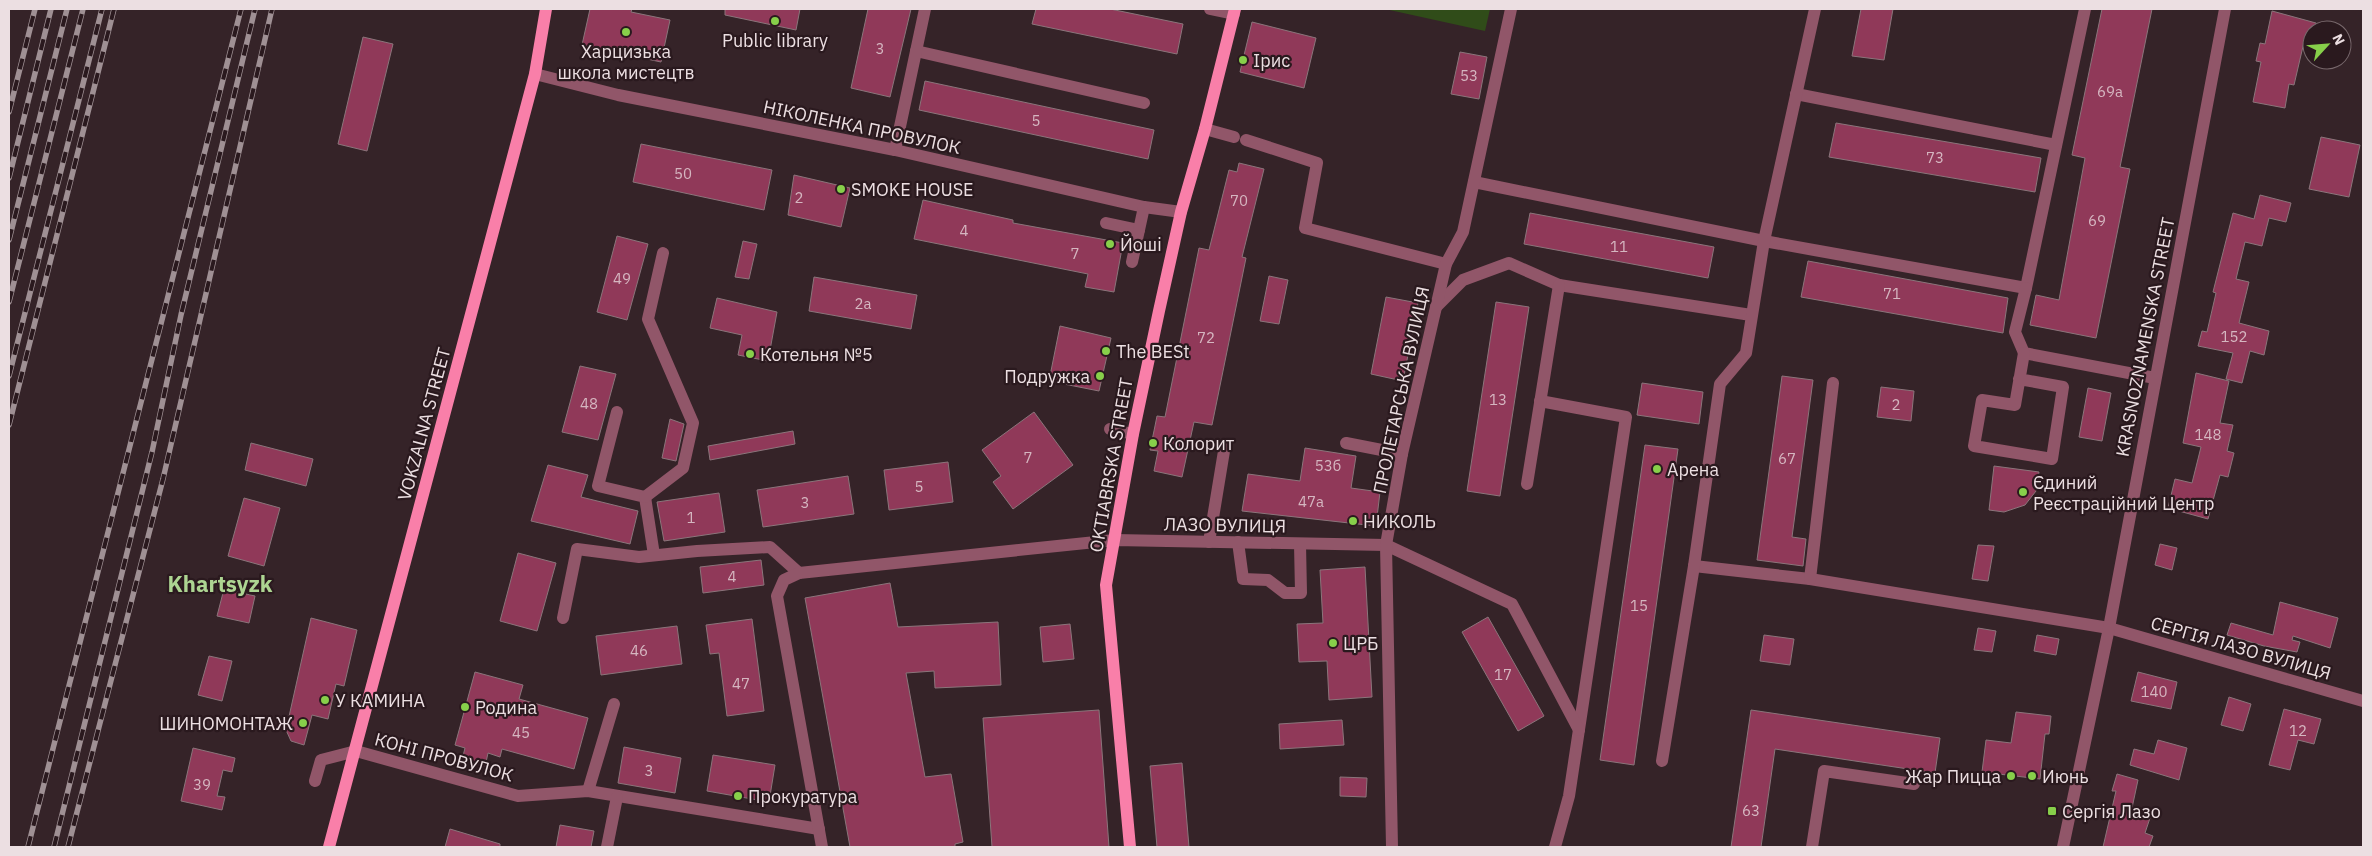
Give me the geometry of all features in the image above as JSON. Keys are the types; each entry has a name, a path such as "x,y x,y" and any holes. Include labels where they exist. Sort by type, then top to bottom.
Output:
{"main road":[{"name":"VOKZALNA STREET","path":"329,847 535,74 546,9"},
{"name":"OKTIABRSKA STREET","path":"1130,847 1106,585 1133,434 1181,212 1205,129 1234,12"}],"street":[{"path":"895,150 926,9"},
{"path":"1210,9 1234,12"},
{"name":"ПРОЛЕТАРСЬКА ВУЛИЦЯ","path":"1392,847 1386,545 1402,454 1446,264 1463,232 1511,9"},
{"path":"1662,760 1694,566 1720,384 1746,353 1764,241 1815,9"},
{"path":"2019,379 2063,387 2052,459 1974,446 1982,400 2015,405 2019,379 2024,353 2015,332 2085,9"},
{"name":"KRASNOZNAMENSKA STREET","path":"2063,847 2109,628 2225,9"},
{"path":"916,51 1144,102"},
{"name":"НІКОЛЕНКА ПРОВУЛОК","path":"535,74 618,95 895,150 1144,207 1181,212"},
{"path":"1796,94 2056,145"},
{"path":"1205,129 1240,138 1317,163 1305,228 1446,264"},
{"path":"1474,182 1764,241 2026,288"},
{"path":"1132,262 1144,207"},
{"path":"1106,223 1139,230"},
{"path":"645,497 683,468 693,423 648,319 664,253"},
{"path":"1436,307 1463,280 1509,263 1559,285 1751,315"},
{"path":"1527,484 1559,285"},
{"path":"2024,353 2155,378"},
{"path":"1810,579 1833,383"},
{"path":"1540,401 1626,417 1569,796 1555,847"},
{"path":"617,412 598,486 645,497"},
{"path":"1110,429 1133,434"},
{"path":"1346,443 1402,454"},
{"path":"1209,542 1225,445"},
{"path":"645,497 654,555"},
{"name":"ЛАЗО ВУЛИЦЯ","path":"819,829 777,596 784,580 799,573 1115,540 1386,545 1512,604 1579,730"},
{"path":"1238,542 1243,579 1268,580 1285,593 1300,593 1300,544"},
{"path":"563,618 576,548 638,557 770,547 799,573"},
{"name":"СЕРГІЯ ЛАЗО ВУЛИЦЯ","path":"1694,566 1810,579 2047,616 2109,628 2363,702"},
{"path":"588,791 614,704"},
{"path":"315,781 321,760 356,751"},
{"name":"КОНІ ПРОВУЛОК","path":"356,751 518,796 588,791 819,829"},
{"path":"1812,847 1824,771 1914,784"},
{"path":"607,847 617,797"},
{"path":"819,829 822,847"}],"green space":[{"path":"1385,9 1490,9 1485,31"}],"building":[{"name":"Харцизька школа мистецтв","path":"590,9 632,9 631,12 670,20 661,62 582,45"},
{"name":"Public library","path":"725,9 800,9 796,30 725,15"},
{"path":"868,9 911,9 890,97 851,88"},
{"path":"1036,9 1110,9 1183,24 1177,54 1032,24"},
{"path":"1861,9 1893,9 1884,60 1852,56"},
{"path":"2102,9 2152,9 2120,167 2130,169 2096,338 2030,325 2036,295 2059,300 2085,158 2072,155"},
{"path":"2272,11 2305,20 2302,20 2302,51 2294,85 2289,84 2285,108 2253,102 2261,62 2256,61 2260,43 2265,44"},
{"path":"1252,22 1316,38 1304,88 1240,72"},
{"path":"363,37 393,44 367,151 338,144"},
{"path":"1460,52 1487,57 1479,99 1451,94"},
{"path":"925,81 1154,130 1148,159 919,110"},
{"path":"1836,123 2041,158 2035,192 1829,157"},
{"path":"2321,137 2360,145 2349,197 2309,189"},
{"path":"641,144 772,170 764,210 633,182"},
{"path":"1239,163 1264,169 1242,257 1246,258 1212,425 1194,422 1182,477 1154,471 1158,451 1150,450 1157,416 1165,417 1199,248 1209,250 1229,170 1237,172"},
{"path":"794,175 850,188 841,227 788,215"},
{"path":"2260,195 2291,203 2286,222 2269,218 2262,246 2245,242 2236,279 2249,282 2239,323 2269,331 2264,355 2250,351 2242,383 2226,379 2233,353 2198,346 2202,331 2207,332 2216,293 2213,292 2233,213 2254,219"},
{"path":"923,200 1013,220 1013,223 1123,243 1114,292 1085,287 1088,274 914,239"},
{"path":"1530,213 1714,247 1708,278 1524,244"},
{"path":"617,236 648,244 627,320 597,312"},
{"path":"743,241 757,244 749,279 735,277"},
{"path":"1808,261 2008,298 2003,333 1801,297"},
{"path":"1269,276 1288,280 1279,324 1260,321"},
{"path":"814,277 917,295 911,329 809,311"},
{"path":"1386,297 1418,303 1403,381 1371,374"},
{"path":"717,298 777,312 768,361 738,355 742,335 710,328"},
{"path":"1496,302 1529,307 1500,496 1467,491"},
{"path":"1060,326 1111,338 1099,391 1049,381"},
{"path":"580,366 616,374 598,440 562,432"},
{"path":"2196,373 2229,381 2220,423 2233,425 2227,451 2234,453 2228,477 2220,475 2208,519 2168,508 2175,479 2192,483 2201,447 2183,443"},
{"path":"1782,376 1813,380 1792,537 1806,539 1803,566 1757,560"},
{"path":"1642,383 1703,392 1699,424 1637,415"},
{"path":"1881,387 1914,391 1911,421 1877,417"},
{"path":"2088,388 2111,393 2102,441 2079,437"},
{"path":"1034,412 1073,465 1013,509 993,482 1001,476 982,450"},
{"path":"670,419 684,424 676,461 662,458"},
{"path":"793,431 795,444 710,460 708,446"},
{"path":"251,443 313,459 306,486 245,470"},
{"path":"1645,445 1678,449 1634,765 1600,760"},
{"path":"1305,448 1356,456 1351,488 1380,492 1376,526 1242,511 1248,474 1300,481"},
{"path":"948,462 953,502 889,510 884,470"},
{"path":"548,465 588,475 581,497 638,511 630,544 531,521"},
{"path":"1994,466 2039,472 2036,491 2025,505 2004,512 1989,510"},
{"path":"848,476 854,514 763,527 757,490"},
{"path":"719,493 725,532 664,541 657,502"},
{"path":"244,498 280,508 264,566 228,556"},
{"path":"2160,544 2177,548 2172,570 2155,565"},
{"path":"1978,545 1994,546 1988,581 1972,579"},
{"path":"518,553 556,563 537,631 500,621"},
{"path":"761,560 764,585 703,593 700,567"},
{"name":"ЦРБ","path":"1365,567 1372,697 1329,700 1327,661 1299,662 1297,624 1323,623 1320,570"},
{"path":"890,583 898,627 998,622 1001,685 935,688 934,671 906,673 925,777 951,774 963,842 955,844 955,847 850,847 805,598"},
{"path":"224,589 255,596 249,623 217,616"},
{"path":"2280,602 2338,618 2330,648 2293,636 2292,640 2300,642 2297,652 2264,646 2227,635 2231,623 2273,635"},
{"path":"1488,617 1544,716 1518,731 1462,632"},
{"path":"311,618 357,630 344,686 336,684 328,719 312,715 304,745 291,741 286,730"},
{"path":"752,619 764,711 727,716 719,653 710,654 706,625"},
{"path":"1070,624 1074,659 1043,662 1040,627"},
{"path":"677,626 682,664 601,675 596,636"},
{"path":"1978,628 1996,631 1992,652 1974,650"},
{"path":"1764,635 1794,639 1790,665 1760,661"},
{"path":"2037,635 2059,639 2056,655 2034,651"},
{"path":"209,656 232,661 222,701 198,695"},
{"path":"475,672 523,685 519,699 588,718 574,769 502,749 500,757 488,753 485,767 462,760 465,748 455,745"},
{"path":"2138,672 2177,682 2171,709 2131,701"},
{"path":"2229,697 2251,704 2243,731 2221,725"},
{"path":"2284,709 2321,719 2314,744 2298,740 2290,770 2269,765"},
{"path":"1099,710 1109,847 992,847 983,718"},
{"path":"1751,710 1940,738 1935,773 1775,749 1761,847 1731,847"},
{"path":"2016,712 2051,716 2049,734 2045,734 2040,779 1982,772 1986,740 2011,743"},
{"path":"1342,720 1344,745 1280,749 1279,724"},
{"path":"2158,740 2187,748 2179,780 2130,765 2134,749 2154,754"},
{"path":"624,747 681,758 675,793 618,783"},
{"path":"193,748 235,758 232,772 223,770 217,796 225,797 222,810 181,801"},
{"path":"713,755 775,765 769,802 707,791"},
{"path":"1182,763 1189,847 1157,847 1150,766"},
{"path":"2117,774 2138,780 2132,808 2152,812 2145,833 2153,836 2149,847 2103,847 2116,791 2112,791"},
{"path":"1340,777 1367,778 1366,797 1340,796"},
{"path":"560,825 594,831 591,847 556,847"},
{"path":"450,829 500,844 500,847 445,847"}],"railway":[{"path":"9,112 35,9"},
{"path":"9,178 51,9"},
{"path":"9,240 67,9"},
{"path":"9,302 83,9"},
{"path":"9,376 102,9"},
{"path":"9,425 114,9"},
{"path":"28,847 241,9"},
{"path":"54,847 152,452 181,315 255,9"},
{"path":"68,847 163,479 272,9"}],"place":[{"name":"Public library","path":"775,21"},
{"name":"Харцизька школа мистецтв","path":"626,32"},
{"name":"Ірис","path":"1243,60"},
{"name":"SMOKE HOUSE","path":"841,189"},
{"name":"Йоші","path":"1110,244"},
{"name":"The BESt","path":"1106,351"},
{"name":"Котельня №5","path":"750,354"},
{"name":"Подружка","path":"1100,376"},
{"name":"Колорит","path":"1153,443"},
{"name":"Арена","path":"1657,469"},
{"name":"Єдиний Реєстраційний Центр","path":"2023,492"},
{"name":"НИКОЛЬ","path":"1353,521"},
{"name":"ЦРБ","path":"1333,643"},
{"name":"У КАМИНА","path":"325,700"},
{"name":"Родина","path":"465,707"},
{"name":"ШИНОМОНТАЖ","path":"303,723"},
{"name":"Жар Пицца","path":"2011,776"},
{"name":"Июнь","path":"2032,776"},
{"name":"Прокуратура","path":"738,796"},
{"name":"Сергія Лазо","path":"2052,811"}],"district":[{"name":"Khartsyzk","path":"220,583"}]}
